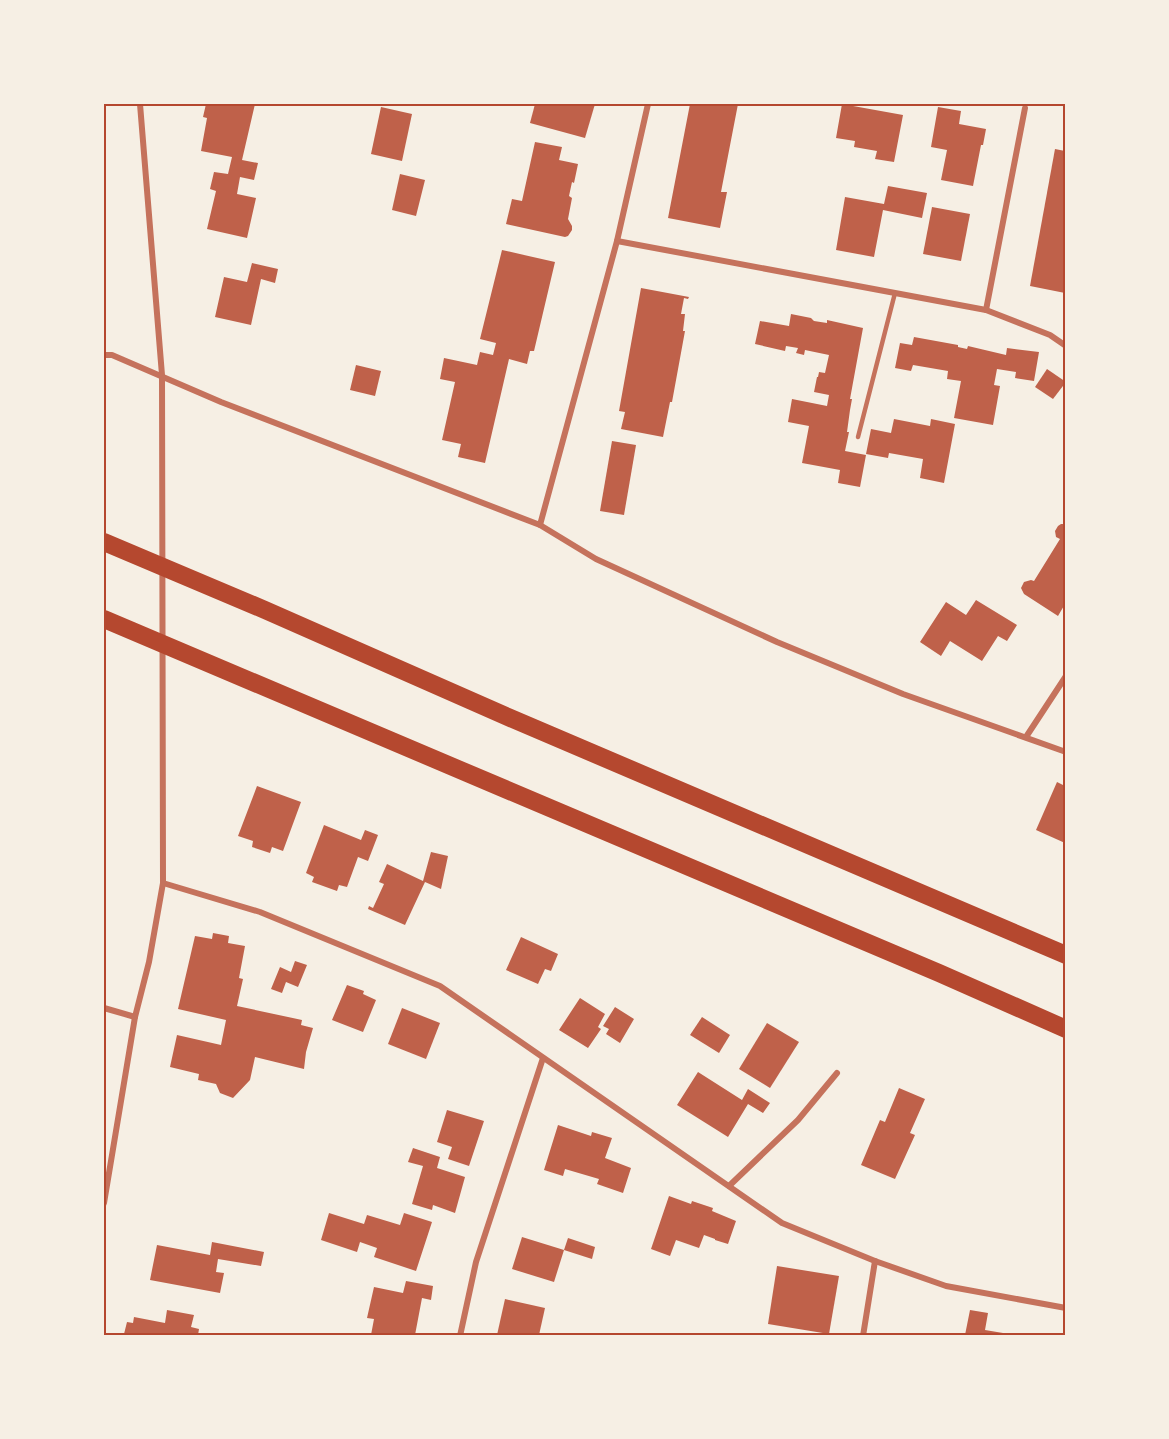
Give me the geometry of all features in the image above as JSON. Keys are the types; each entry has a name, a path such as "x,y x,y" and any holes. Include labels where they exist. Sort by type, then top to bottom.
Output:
{"highway":[{"path":"104,542 1065,955"},
{"path":"104,619 1065,1029"}],"street":[{"path":"104,1203 135,1017 149,962 163,884 162,375 141,104"},
{"path":"540,525 617,241 648,104"},
{"path":"986,310 1025,108"},
{"path":"617,241 986,310 1050,335 1065,346"},
{"path":"104,355 112,355 220,402 540,525 596,559 777,642 903,694 1065,752"},
{"path":"1026,737 1065,676"},
{"path":"163,884 260,912 440,986 782,1223 874,1261 946,1286 1065,1308"},
{"path":"104,1008 135,1017"},
{"path":"460,1335 476,1262 543,1058"},
{"path":"729,1186 798,1120 837,1073"},
{"path":"863,1335 874,1261"}],"lane":[{"path":"858,437 895,293"}],"building":[{"path":"206,104 255,104 242,160 258,163 254,180 240,177 237,194 256,198 247,238 207,229 216,191 210,189 214,172 228,174 232,157 201,151 207,118 203,117"},
{"path":"535,104 595,104 585,138 530,123"},
{"path":"690,104 738,104 721,192 727,192 720,228 668,218"},
{"path":"842,104 903,115 894,162 875,159 877,151 854,147 855,141 836,138"},
{"path":"381,107 412,114 402,161 371,154"},
{"path":"938,107 961,111 959,124 986,129 973,186 941,180 947,150 931,147"},
{"path":"535,142 562,147 559,160 578,164 569,196 572,198 568,219 572,230 565,237 506,224 512,199 522,201"},
{"path":"1055,149 1065,151 1065,293 1030,286"},
{"path":"400,174 425,180 416,216 392,210"},
{"path":"888,186 927,193 922,218 883,210 874,257 836,250 845,197 884,204"},
{"path":"932,207 970,214 961,261 923,254"},
{"path":"502,250 555,262 534,351 530,351 527,364 509,359 485,463 458,457 461,444 442,440 455,382 440,379 444,358 477,365 480,352 493,355 496,343 480,339"},
{"path":"252,263 278,269 275,283 261,279 251,325 215,317 224,277 247,282"},
{"path":"641,288 689,297 684,298 681,314 685,314 683,331 685,331 663,437 621,429 625,412 619,411"},
{"path":"791,314 811,318 814,321 827,323 827,320 863,328 850,399 852,399 847,432 849,432 845,451 866,455 860,487 838,483 840,470 802,463 809,426 788,422 792,399 827,406 829,395 814,392 819,372 825,373 829,355 805,350 804,355 796,353 798,348 786,346 785,351 755,344 760,321 789,326"},
{"path":"914,337 1006,355 1007,348 1039,352 1034,381 1015,378 1016,372 997,369 994,385 1000,386 993,425 954,418 961,381 947,379 948,371 913,365 911,371 895,368 900,343 912,345"},
{"path":"356,365 381,371 375,396 350,390"},
{"path":"1047,369 1066,382 1053,399 1035,387"},
{"path":"894,419 930,426 931,419 955,424 944,483 920,478 923,459 889,453 888,458 866,454 871,429 891,433"},
{"path":"612,441 636,445 624,515 600,511"},
{"path":"1061,524 1065,524 1065,604 1058,616 1024,594 1021,588 1024,582 1034,581 1060,539 1056,537 1055,531"},
{"path":"976,600 1017,625 1007,641 998,636 982,661 950,641 941,656 920,642 946,602 966,615"},
{"path":"1057,782 1065,786 1065,843 1036,830"},
{"path":"257,786 301,802 283,851 272,847 270,853 252,847 253,841 238,836"},
{"path":"324,825 361,840 365,830 378,835 368,861 358,857 347,887 339,885 337,891 312,882 314,877 306,873"},
{"path":"431,852 448,856 441,889 425,882 405,925 368,909 369,906 373,908 384,884 379,882 387,864 423,881"},
{"path":"213,933 229,936 228,943 245,946 239,978 243,979 237,1006 302,1020 301,1025 313,1028 304,1069 255,1057 250,1080 233,1098 220,1093 216,1084 198,1080 199,1074 170,1067 177,1035 221,1045 226,1020 178,1009 195,936 212,939"},
{"path":"521,937 558,954 551,971 545,969 538,984 506,970"},
{"path":"295,961 307,965 298,987 286,982 282,993 271,989 280,967 291,972"},
{"path":"347,985 364,991 363,994 376,1000 363,1032 332,1020"},
{"path":"580,998 605,1014 598,1027 601,1029 588,1048 559,1030"},
{"path":"615,1007 634,1019 620,1043 606,1034 609,1029 603,1026"},
{"path":"402,1008 440,1023 426,1059 388,1044"},
{"path":"702,1017 730,1035 719,1053 690,1035"},
{"path":"767,1023 799,1042 770,1088 739,1069"},
{"path":"698,1072 742,1100 748,1089 770,1103 763,1113 748,1104 728,1137 677,1105"},
{"path":"899,1088 925,1099 910,1133 915,1135 895,1179 861,1165 880,1120 885,1122"},
{"path":"447,1110 484,1121 469,1166 448,1159 452,1147 437,1142"},
{"path":"558,1125 591,1136 592,1132 612,1138 605,1158 631,1168 623,1193 597,1184 599,1179 565,1169 563,1176 544,1170"},
{"path":"413,1148 440,1157 437,1168 465,1177 455,1213 433,1205 432,1210 412,1204 423,1166 408,1162"},
{"path":"669,1196 691,1204 692,1201 713,1208 712,1211 736,1221 728,1244 704,1235 699,1248 676,1240 670,1256 651,1249"},
{"path":"329,1213 364,1224 367,1215 400,1225 404,1213 432,1222 416,1271 374,1257 377,1248 360,1242 357,1252 321,1240"},
{"path":"522,1237 564,1250 554,1282 512,1269"},
{"path":"568,1238 595,1247 592,1259 564,1250"},
{"path":"212,1242 264,1252 261,1266 218,1259 216,1272 224,1273 220,1293 150,1280 157,1245 210,1255"},
{"path":"777,1266 839,1276 829,1334 768,1324"},
{"path":"406,1281 433,1286 431,1300 422,1298 415,1335 371,1335 374,1319 367,1318 374,1287 403,1293"},
{"path":"505,1299 545,1308 539,1335 497,1335"},
{"path":"167,1310 194,1315 191,1327 199,1329 198,1335 124,1334 127,1322 133,1323 134,1317 165,1323"},
{"path":"970,1310 988,1313 985,1330 1009,1335 965,1335"}]}
